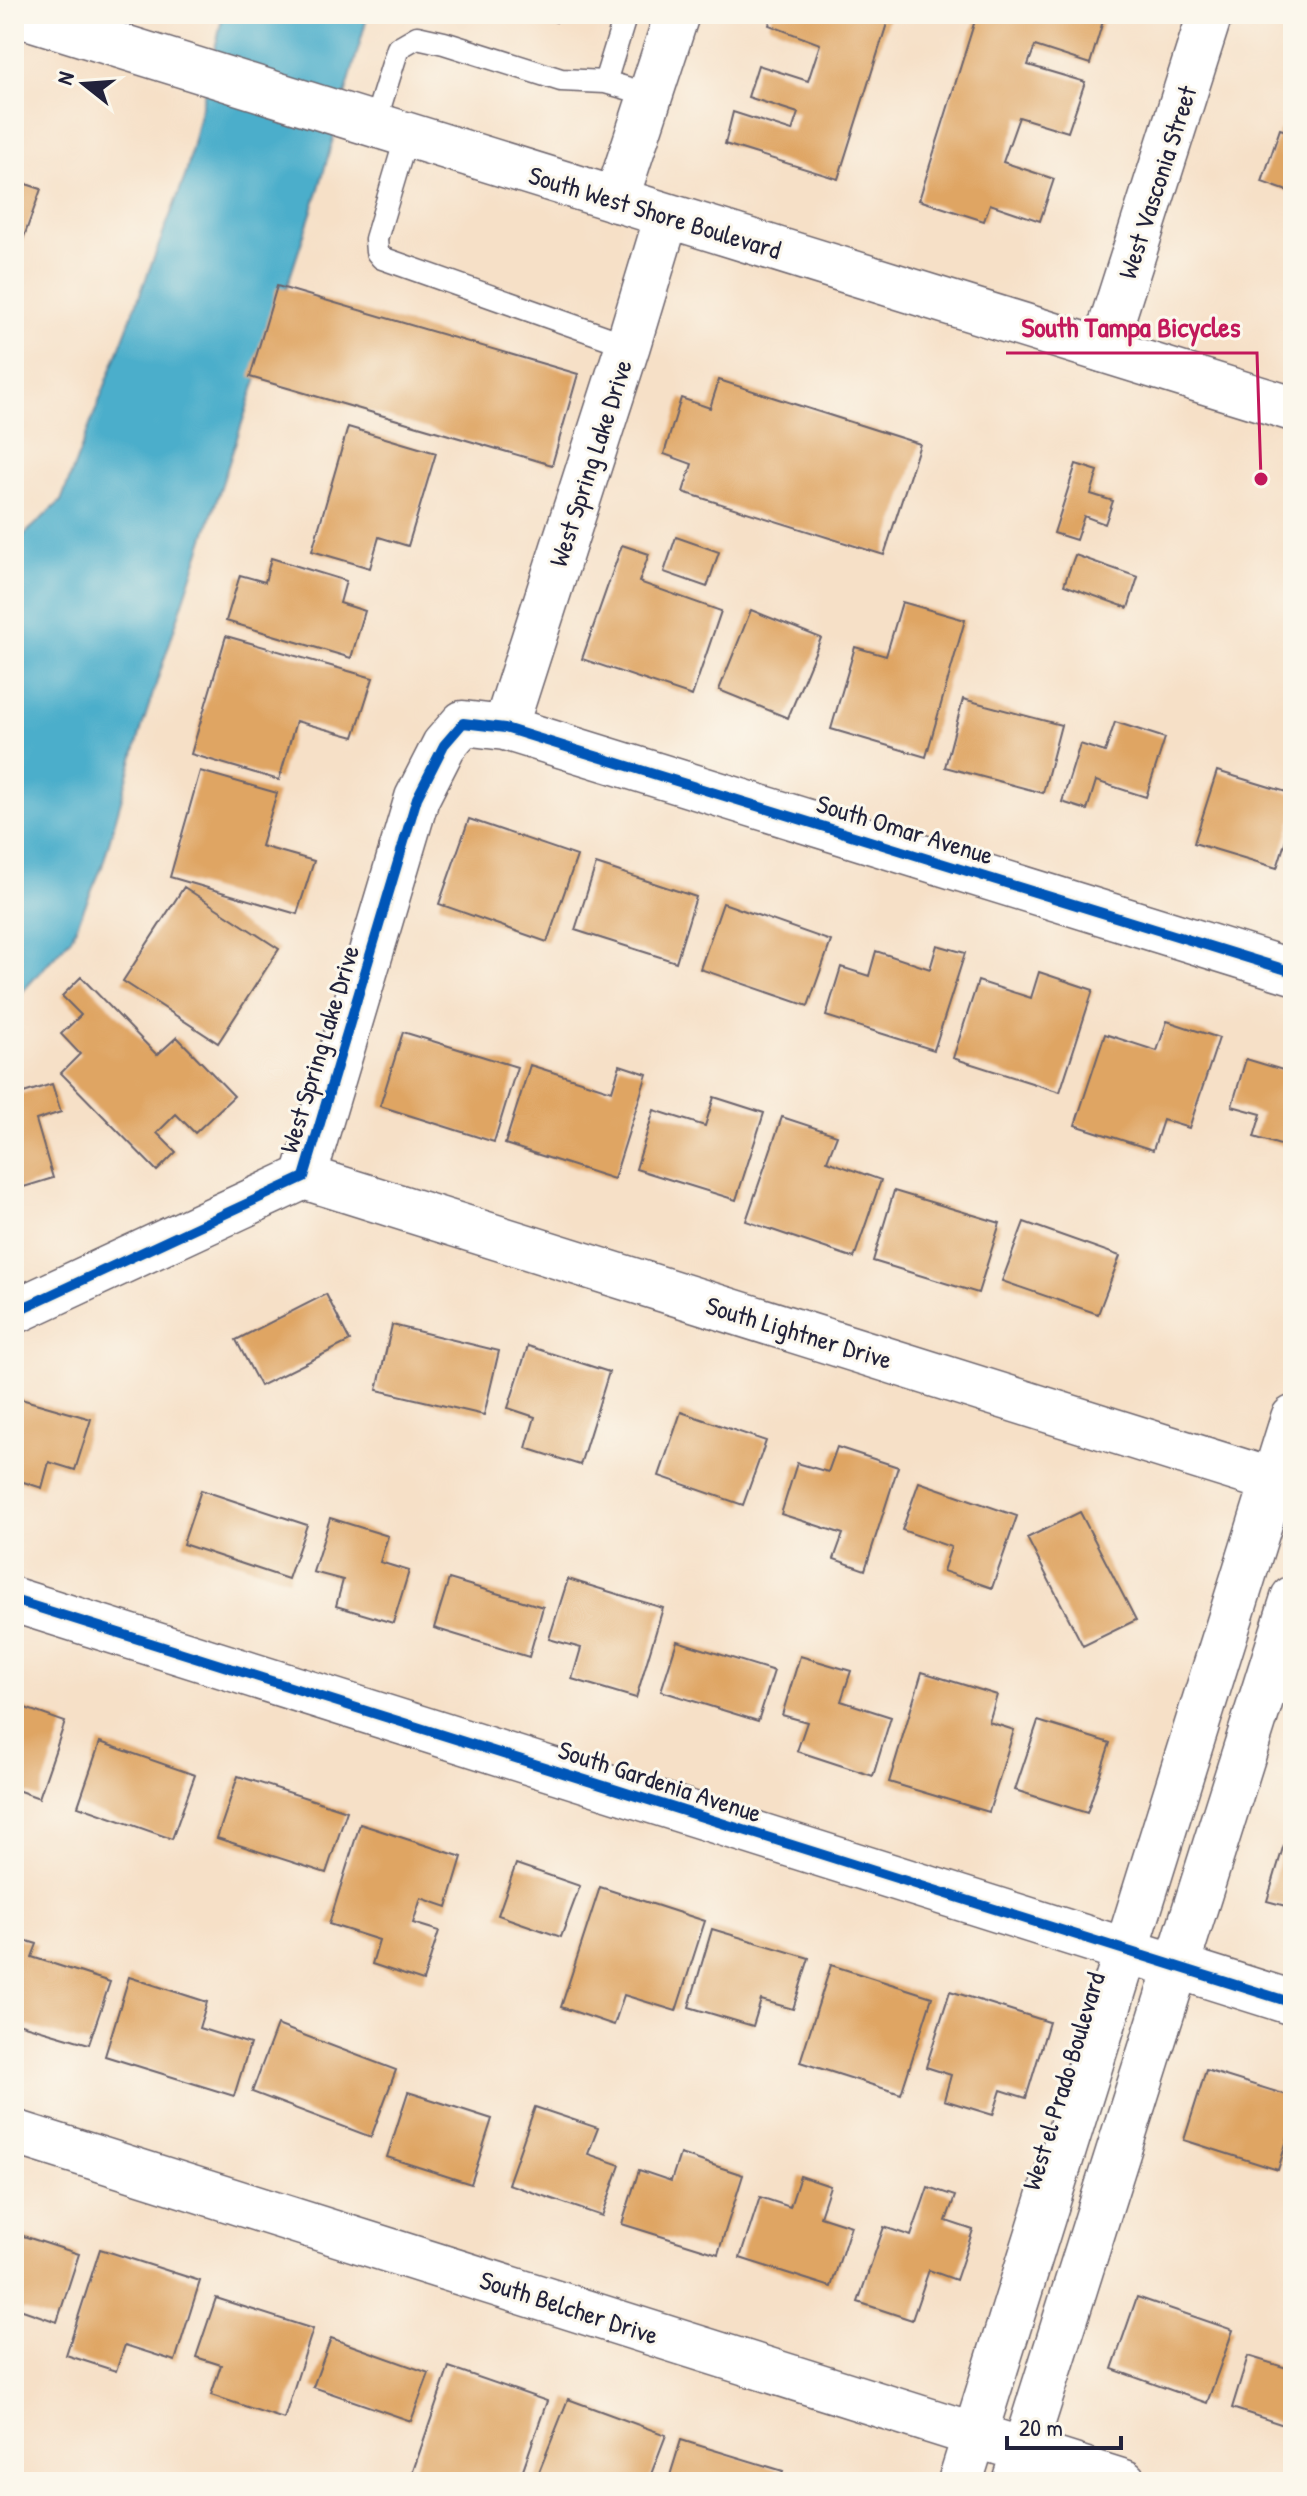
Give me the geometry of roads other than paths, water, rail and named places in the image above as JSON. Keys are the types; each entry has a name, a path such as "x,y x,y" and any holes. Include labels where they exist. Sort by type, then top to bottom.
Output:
{"street":[{"name":"South West Shore Boulevard","path":"17,14 1293,409"},
{"path":"616,200 677,14"},
{"name":"West Vasconia Street","path":"1103,350 1210,14"},
{"name":"West Spring Lake Drive","path":"14,1312 304,1177 417,798 444,745 463,723 505,728 667,216"},
{"name":"South Omar Avenue","path":"505,728 1293,972"},
{"name":"South Lightner Drive","path":"304,1177 1283,1484"},
{"name":"West el Prado Boulevard","path":"960,2482 1126,1951 1283,1484 1293,1418"},
{"path":"1019,2466 1293,1598"},
{"name":"South Gardenia Avenue","path":"14,1600 1293,2003"},
{"name":"South Belcher Drive","path":"14,2132 975,2435 1019,2466 1124,2482"}],"lane":[{"path":"605,82 626,14"},
{"path":"628,345 382,258 377,252 376,239 391,130 398,48 417,37 561,80 605,82 651,95"}],"water":[{"path":"223,14 368,14 318,192 142,727 102,867 71,938 14,1001 14,544 61,501 186,174"}],"place":[{"name":"South Tampa Bicycles","path":"1261,479"}]}
